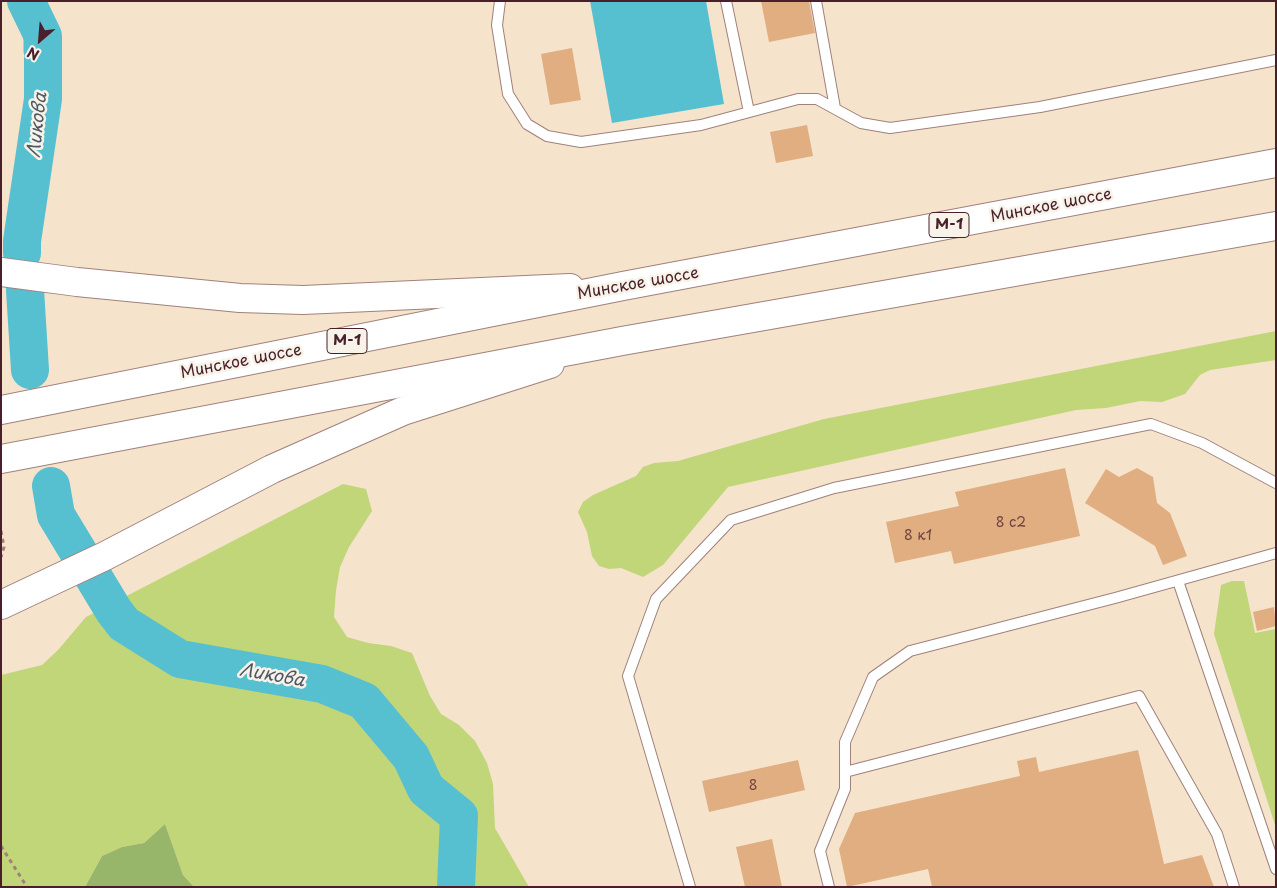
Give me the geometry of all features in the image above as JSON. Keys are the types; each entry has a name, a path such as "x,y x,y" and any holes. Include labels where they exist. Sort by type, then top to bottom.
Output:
{"main road":[{"name":"Минское шоссе","path":"1,410 622,286 1276,163"},
{"path":"1,459 622,341 1276,226"},
{"path":"1,272 77,282 240,298 303,300 622,286"},
{"path":"1,605 105,556 272,469 403,411 622,341"}],"lane":[{"path":"500,1 497,26 508,94 527,124 547,136 581,142 701,125 798,99 817,100 861,123 890,128 1040,107 1276,60"},
{"path":"726,1 749,112"},
{"path":"816,1 834,108"},
{"path":"690,887 628,676 656,599 731,520 834,488 1151,424 1202,443 1276,483"},
{"path":"829,887 820,852 845,789 845,742 873,677 910,651 1276,554"},
{"path":"1178,581 1276,868"},
{"path":"845,772 1140,696 1216,834 1234,887"}],"path":[{"path":"1,531 4,547 1,557"},
{"path":"1,846 27,887"}],"green space":[{"path":"23,35 54,38 56,95 52,157 33,243 13,238 32,126 33,83 23,51"},
{"path":"1276,331 1276,360 1210,370 1200,375 1185,394 1162,402 1140,401 1106,408 1076,410 728,487 663,565 643,577 621,568 609,569 599,566 592,556 587,532 578,512 583,502 593,495 636,476 643,467 654,463 678,461 824,419"},
{"path":"343,484 366,489 372,511 349,547 340,567 334,617 347,637 368,643 391,646 412,653 430,696 441,714 459,725 475,741 487,763 493,784 495,828 529,887 194,887 183,875 165,824 144,843 122,847 102,856 85,887 1,887 1,675 42,665 58,650 86,617"},
{"path":"1232,581 1244,581 1255,633 1276,629 1276,828 1214,634 1221,585"},
{"path":"165,824 183,875 194,887 85,887 102,856 122,847 144,843"}],"water":[{"path":"590,1 706,1 724,104 612,123"}],"building":[{"path":"761,1 809,1 815,33 769,42"},
{"path":"572,48 581,100 550,105 541,54"},
{"path":"807,125 813,156 776,163 770,132"},
{"path":"1065,468 1080,536 954,564 951,551 895,563 886,522 959,506 955,492"},
{"path":"1137,468 1153,477 1157,503 1170,513 1187,556 1163,565 1155,546 1085,503 1106,469 1119,477"},
{"path":"1274,607 1276,626 1257,631 1253,612"},
{"path":"1138,750 1164,864 1202,855 1214,887 932,887 928,869 847,887 839,849 855,813 1020,776 1017,761 1036,757 1039,772"},
{"path":"798,760 805,790 709,812 702,781"},
{"path":"772,839 782,887 745,887 736,847"}],"waterway":[{"name":"Ликова","path":"22,253 22,241 43,99 43,36 26,1"},
{"name":"Ликова","path":"25,290 30,370"},
{"name":"Ликова","path":"51,486 56,515 114,611 124,624 180,659 322,684 364,701 411,757 426,789 459,816 456,887"}]}
